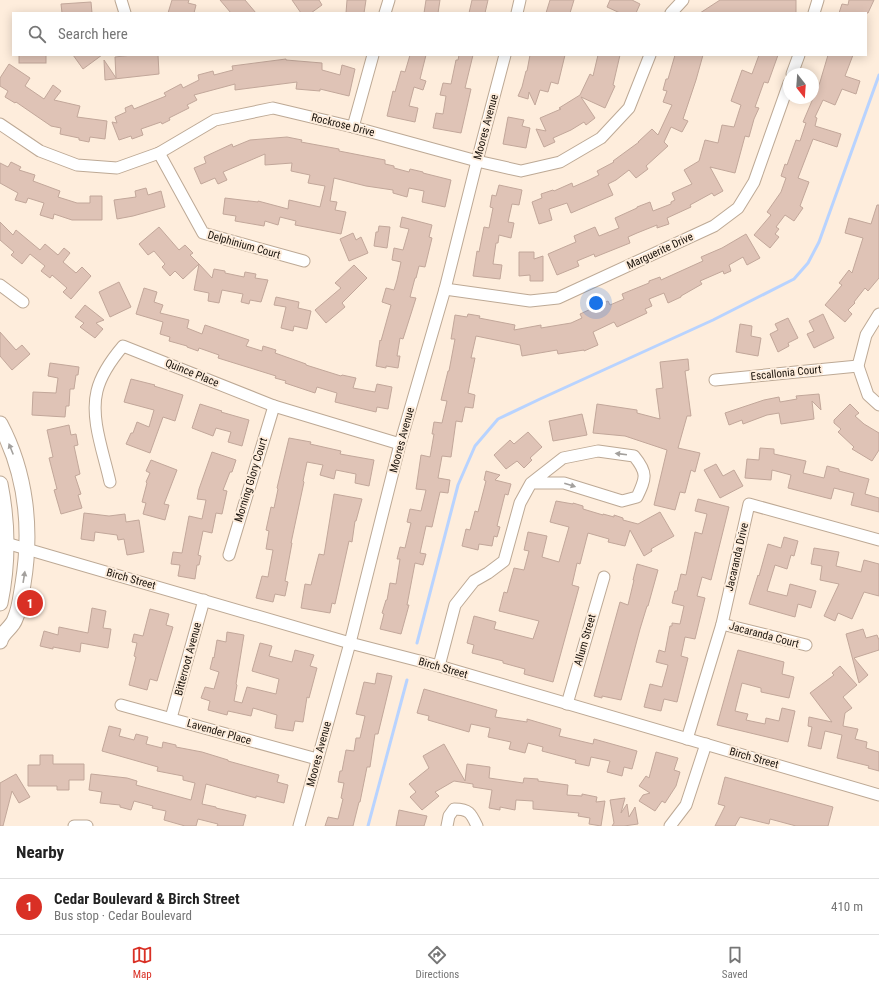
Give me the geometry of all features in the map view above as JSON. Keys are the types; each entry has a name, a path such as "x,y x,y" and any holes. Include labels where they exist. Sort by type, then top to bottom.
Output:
{"main road":[{"path":"0,424 13,454 20,477 27,523 28,549 22,591 15,621 0,637"},
{"path":"0,484 6,522 4,574 0,603"}],"street":[{"path":"121,0 125,12"},
{"path":"385,12 389,0"},
{"path":"516,12 520,0"},
{"path":"672,12 683,0"},
{"path":"814,12 818,0"},
{"path":"353,127 373,56"},
{"name":"Moores Avenue","path":"299,826 350,643 400,444 445,289 505,56"},
{"name":"Rockrose Drive","path":"0,124 40,151 76,165 117,168 159,153 215,120 273,108 353,127 521,171 560,162 601,138 629,108 650,56"},
{"path":"794,68 799,56"},
{"name":"Marguerite Drive","path":"445,289 530,301 558,298 714,226 738,208 754,182 783,100"},
{"name":"Delphinium Court","path":"159,153 202,233 304,261"},
{"path":"0,285 23,302"},
{"path":"879,314 866,335 858,366 868,395 879,405"},
{"name":"Quince Place","path":"110,482 95,416 97,391 109,364 123,346 274,406 400,444"},
{"name":"Escallonia Court","path":"715,380 858,366"},
{"name":"Morning Glory Court","path":"229,555 274,406"},
{"path":"439,666 455,605 474,582 504,560 520,503 531,482 563,458 598,451 634,456 643,467 644,482 637,497 622,502 564,483 531,482"},
{"name":"Jacaranda Drive","path":"687,739 722,624 749,504 879,540"},
{"name":"Birch Street","path":"6,543 350,643 439,666 879,795"},
{"name":"Allum Street","path":"567,704 604,577"},
{"name":"Bitterroot Avenue","path":"171,718 204,600"},
{"name":"Jacaranda Court","path":"722,624 806,646"},
{"name":"Lavender Place","path":"121,705 317,760"},
{"path":"670,826 686,805 706,744"},
{"path":"447,826 449,816 454,809 463,809 471,814 477,826"},
{"path":"74,826 87,826"}],"building":[{"path":"172,0 189,0 188,3 196,5 194,12 168,12"},
{"path":"220,0 245,0 255,12 230,12"},
{"path":"292,0 319,0 322,5 312,12 300,12"},
{"path":"347,0 366,0 364,12 346,12"},
{"path":"426,0 440,0 438,12 424,12"},
{"path":"472,0 488,0 485,12 469,12"},
{"path":"550,0 574,0 570,12 546,12"},
{"path":"610,0 632,0 640,4 636,12 618,12 607,7"},
{"path":"720,0 796,0 796,12 702,12"},
{"path":"849,0 874,0 868,13 839,12 842,4 848,5"},
{"path":"91,2 92,12 62,12 61,4"},
{"path":"19,56 46,56 46,63 19,63"},
{"path":"74,56 101,56 83,69"},
{"path":"158,56 159,74 105,80 104,60 116,78 115,57"},
{"path":"410,56 426,56 420,79 426,81 423,90 414,87 409,106 418,108 415,122 387,116 393,91 395,92 401,71 405,72"},
{"path":"459,56 473,56 465,88 471,89 461,133 433,128 436,113 443,114 446,96 440,95 443,83 451,84 456,60 458,60"},
{"path":"530,56 565,56 558,84 551,82 548,92 540,90 535,105 529,92 528,99 518,96 527,71"},
{"path":"598,56 620,56 613,85 615,86 605,108 581,97 595,118 586,125 584,122 553,138 555,142 544,147 536,129 546,131 540,118 561,109 559,108 580,95 590,74 593,76"},
{"path":"675,56 703,56 683,119 688,121 682,132 671,127 664,142 668,146 646,166 648,169 636,178 629,170 608,184 613,195 571,213 567,203 549,209 552,220 539,224 532,202 542,198 541,194 554,191 572,183 573,187 599,175 597,171 614,162 613,161 639,142 652,129 658,135 672,105 663,102 667,91 663,90 666,79 668,79"},
{"path":"759,56 778,56 768,83 764,82 755,107 759,108 749,137 745,136 735,173 710,167 723,191 714,196 712,193 690,205 691,207 667,218 669,224 657,228 657,225 628,237 630,243 595,257 594,254 577,261 579,266 557,275 548,254 576,242 574,236 595,227 599,236 619,228 615,218 650,202 653,211 671,204 671,202 675,200 672,193 692,184 684,170 699,161 705,140 718,143 722,125 734,127 741,105 731,101 742,70 752,74"},
{"path":"828,56 853,56 845,76 860,81 856,94 842,89 835,105 823,100 815,117 817,118 815,126 841,134 837,147 813,139 798,178 809,182 800,206 803,208 794,221 785,215 776,227 779,229 775,234 779,237 770,248 754,235 771,215 767,212 781,192 786,178 781,176 785,164 787,165 796,140 800,141 806,123 803,122 811,104 819,104 819,84"},
{"path":"286,59 322,63 322,70 340,75 342,65 355,69 349,96 320,89 320,91 296,89 297,82 235,90 235,84 194,95 197,100 187,105 189,108 169,118 170,120 162,124 161,122 141,129 143,135 132,139 131,136 119,140 112,122 117,123 115,117 126,112 125,108 132,105 134,109 166,96 164,93 181,84 183,88 199,80 198,75 213,71 214,75 233,70 232,66"},
{"path":"9,64 30,78 25,86 44,99 53,85 61,91 54,100 80,106 77,117 107,121 105,139 90,137 89,142 60,134 61,128 51,126 16,102 15,103 5,97 8,91 0,86 0,78"},
{"path":"508,117 524,120 522,126 530,128 526,148 503,144"},
{"path":"287,137 302,140 301,142 339,149 339,151 385,160 385,164 409,172 410,169 451,180 445,207 422,202 424,191 409,188 407,197 393,193 393,190 366,186 334,178 330,201 337,202 335,210 346,212 341,234 295,225 296,221 280,217 278,225 265,221 264,226 235,221 236,216 223,214 225,198 258,201 288,209 289,200 320,207 325,186 308,183 310,175 291,171 292,163 265,165 265,154 223,172 227,180 218,184 215,178 201,184 194,168 206,163 204,157 232,144 233,147 250,140"},
{"path":"11,162 21,167 19,170 35,175 33,181 60,191 58,197 77,203 90,203 90,196 102,196 102,220 72,220 54,214 53,219 40,215 44,203 28,198 26,203 15,200 18,193 0,183 0,163 8,167"},
{"path":"499,185 522,190 519,205 512,204 508,222 514,223 511,238 499,235 498,243 496,243 493,264 502,265 500,279 473,276 477,251 479,252 484,227 489,228 493,208 490,207 492,195 496,196"},
{"path":"146,188 148,195 161,191 165,207 117,219 114,200 136,197 135,191"},
{"path":"877,205 879,205 879,278 868,291 865,288 854,302 855,303 848,310 852,314 845,322 825,305 842,285 839,283 849,270 852,273 863,238 845,233 849,218 871,224"},
{"path":"402,217 432,225 429,237 432,238 425,267 419,266 410,297 416,298 403,339 400,338 397,356 400,356 398,368 386,366 386,368 376,366 380,340 381,341 391,305 382,302 386,288 394,290 401,262 392,260 394,248 403,250 409,229 400,227"},
{"path":"0,222 13,235 16,230 40,250 45,244 58,255 64,248 70,253 63,262 76,273 82,267 91,276 71,299 63,292 67,288 52,275 50,278 41,271 45,266 30,254 22,264 11,255 14,252 0,240"},
{"path":"379,226 390,227 387,248 374,246 376,232 378,232"},
{"path":"159,227 179,250 185,245 193,253 190,255 199,264 183,279 175,271 170,276 162,267 165,264 154,251 148,255 139,244"},
{"path":"353,233 356,240 361,237 368,253 349,261 340,239"},
{"path":"746,234 760,258 747,265 743,257 729,265 731,271 724,274 723,271 700,281 702,284 668,303 664,293 649,299 652,306 645,309 647,313 617,327 614,322 593,332 598,345 584,351 558,354 557,350 522,356 520,345 476,336 471,358 475,358 468,393 475,395 473,408 465,407 462,422 456,421 451,457 442,456 438,478 450,480 448,493 440,492 432,527 426,526 420,553 426,554 423,565 415,563 407,605 409,605 401,634 380,629 384,614 382,613 387,600 390,583 396,584 400,559 397,559 400,547 405,548 411,523 407,522 410,509 421,511 426,490 416,489 421,455 430,457 434,434 432,434 434,422 442,423 447,401 441,400 449,371 455,339 451,339 455,315 467,317 468,314 480,316 479,318 515,325 514,330 541,325 541,328 571,323 582,318 580,314 608,301 610,305 624,299 622,294 649,283 649,281 660,277 661,280 703,261 701,257 722,248"},
{"path":"519,252 534,252 534,259 543,256 543,281 530,281 530,275 519,276"},
{"path":"199,264 212,278 214,269 244,277 245,272 256,274 255,278 268,280 261,302 250,300 249,304 241,302 243,294 222,290 219,303 208,301 209,293 194,290"},
{"path":"354,265 367,278 342,303 345,307 326,323 315,310 341,288 335,283"},
{"path":"119,282 131,307 110,317 99,292"},
{"path":"144,288 157,292 154,302 163,305 160,313 189,320 187,328 202,334 205,325 249,340 246,346 262,351 263,346 276,350 275,353 306,365 341,376 356,378 353,388 375,392 377,384 392,387 388,409 377,407 376,412 335,402 337,393 317,387 315,393 285,383 286,381 275,378 276,376 218,358 219,355 199,348 198,351 169,341 170,337 160,334 163,322 136,314"},
{"path":"276,297 299,302 298,308 311,311 307,329 294,326 293,331 281,328 286,307 274,305"},
{"path":"85,305 104,320 96,323 103,329 95,338 80,327 84,323 75,317"},
{"path":"823,314 834,338 814,348 807,334 814,331 809,321"},
{"path":"788,318 798,338 788,343 789,346 778,352 770,334 778,330 775,324"},
{"path":"740,324 752,326 751,336 761,338 758,356 736,352"},
{"path":"0,332 16,350 22,345 30,354 12,370 0,356"},
{"path":"688,359 689,370 685,371 691,416 687,416 678,448 700,453 695,472 691,470 685,493 680,492 675,510 654,505 667,450 625,436 593,433 597,404 637,410 637,413 660,419 656,389 663,388 660,362"},
{"path":"50,363 79,367 74,389 70,389 69,406 66,406 65,417 32,415 33,392 56,393 58,378 48,376"},
{"path":"131,379 155,385 154,386 183,395 175,421 163,417 150,453 126,444 131,433 133,433 137,422 149,427 154,410 124,402"},
{"path":"819,394 821,410 812,401 814,419 781,424 779,413 767,415 743,424 742,420 729,425 725,413 764,400 779,397 780,402 797,399 796,396"},
{"path":"200,404 249,420 242,446 228,442 231,432 216,428 213,436 192,428"},
{"path":"850,404 859,413 855,416 864,424 879,433 879,450 872,461 852,449 854,447 838,432 841,429 834,423 834,420"},
{"path":"582,414 587,435 553,441 549,421"},
{"path":"69,425 71,435 76,434 78,445 74,446 80,474 75,476 81,494 78,495 82,508 61,514 54,490 57,489 49,458 53,457 47,430"},
{"path":"528,432 542,447 530,458 532,460 524,468 517,461 506,469 494,455 510,440 514,444"},
{"path":"289,438 311,442 310,444 341,451 340,454 374,460 369,486 355,483 356,474 336,470 334,479 320,475 323,465 307,462 291,543 285,581 288,582 285,596 275,594 273,602 256,598 262,576 268,577 273,550 266,549 269,531 266,530 271,507 274,508 277,488"},
{"path":"760,448 774,449 774,454 806,461 803,473 824,478 827,466 839,469 839,471 869,479 865,494 879,498 879,512 851,505 854,493 834,488 831,499 788,488 791,475 772,470 771,480 745,478 747,459 759,460"},
{"path":"212,452 236,460 223,490 227,491 222,514 216,513 212,533 203,531 198,555 201,556 199,565 197,565 195,579 178,576 180,565 171,564 173,552 182,553 189,516 202,519 206,500 197,499"},
{"path":"151,460 177,470 164,504 169,505 165,520 143,514 146,503 142,502 146,482 150,473 146,471"},
{"path":"716,464 723,476 734,470 743,486 720,498 704,470"},
{"path":"486,471 500,475 495,480 511,484 508,495 505,494 497,526 500,527 497,537 494,536 492,546 479,544 478,550 462,546 466,529 470,530 475,511 478,512 486,481 484,480"},
{"path":"334,494 362,499 355,521 352,542 349,541 335,604 332,603 330,613 301,608 305,584 311,585 319,554 324,555"},
{"path":"698,499 729,507 711,580 702,577 697,596 705,598 695,639 685,637 681,656 688,658 677,702 664,699 661,711 644,707 650,684 662,687 668,665 656,662 659,650 665,652 670,626 672,626 672,623 680,624 684,606 672,603 675,591 677,591 681,574 686,575 695,532 702,534 707,514 695,511"},
{"path":"556,501 573,503 583,506 583,509 603,515 614,517 614,515 623,518 623,520 638,524 660,512 674,536 651,549 652,551 644,556 630,530 625,546 608,542 609,539 588,533 580,564 577,563 572,585 579,587 553,682 524,674 525,669 503,663 503,661 472,653 474,645 467,643 474,616 496,622 494,629 533,639 539,621 499,611 504,592 507,593 514,568 524,570 529,551 524,550 528,532 547,536 542,557 559,562 569,527 550,522"},
{"path":"84,513 109,516 125,514 126,522 139,520 144,552 127,555 124,539 118,540 117,535 95,532 94,541 81,539"},
{"path":"784,537 798,541 794,556 791,555 787,569 775,565 767,591 787,596 790,584 816,591 811,608 798,604 795,617 749,604 768,544 781,548"},
{"path":"814,548 839,552 836,566 861,572 864,560 879,564 879,596 864,592 852,619 838,613 835,621 824,616 839,584 820,580 822,566 811,564"},
{"path":"637,564 658,570 621,700 594,696 620,602 628,605"},
{"path":"92,608 106,611 103,628 111,629 108,648 81,643 80,652 40,646 44,631 58,635 59,627 88,633"},
{"path":"150,609 169,614 166,625 173,627 157,681 150,679 147,690 129,685 136,657 134,656 137,643 132,642 134,634 143,636"},
{"path":"863,629 866,638 877,635 879,640 879,650 854,658 868,675 859,683 846,634"},
{"path":"227,632 244,635 234,701 242,703 247,687 276,694 279,679 252,671 260,643 272,646 269,656 292,662 295,650 314,655 310,666 317,668 309,698 307,697 303,722 295,721 293,731 275,728 277,715 253,708 251,716 228,711 227,715 208,710 210,701 201,698 205,687 214,689 219,672 210,669 213,657 214,658 217,640 226,642"},
{"path":"738,650 784,662 782,674 794,677 789,698 761,692 761,688 742,683 735,711 748,714 746,720 765,724 766,718 779,721 782,708 795,711 788,742 717,725"},
{"path":"840,666 857,685 843,697 852,708 845,713 843,726 858,729 855,739 867,742 866,748 879,752 879,771 868,768 869,766 837,758 842,735 825,731 821,749 808,746 812,727 808,726 809,717 832,722 810,693 834,675 832,673"},
{"path":"377,673 392,676 378,734 375,734 370,767 367,767 360,802 353,826 325,826 328,817 338,819 343,799 341,798 344,783 338,782 340,771 342,771 346,750 354,751 356,738 360,738 365,716 356,714 364,682 375,684"},
{"path":"424,689 497,710 495,717 527,722 527,719 561,729 559,736 593,744 594,739 637,751 632,769 624,767 622,776 607,772 610,761 591,757 589,766 575,763 576,760 542,751 543,747 528,743 525,753 509,749 511,742 488,737 490,728 471,724 469,732 428,720 429,716 417,713"},
{"path":"109,726 121,729 119,736 134,740 136,734 148,737 146,744 162,748 163,742 176,745 176,747 202,752 279,775 277,782 288,785 284,803 256,796 256,798 206,784 202,804 246,815 243,826 217,826 218,824 198,819 196,826 185,826 164,820 166,811 152,808 153,806 134,801 131,810 120,807 120,805 100,803 102,792 89,790 91,774 127,778 137,781 136,785 191,800 195,783 183,780 183,776 157,771 158,767 102,751"},
{"path":"444,744 465,781 467,764 490,767 489,778 523,783 524,778 538,779 538,781 568,785 567,795 582,796 582,794 597,797 596,802 605,801 601,826 589,824 590,818 578,816 579,813 533,809 533,801 516,800 515,810 500,807 500,810 489,808 492,790 473,787 473,784 454,781 435,792 439,796 422,810 410,797 416,792 409,784 429,768 423,756"},
{"path":"656,752 678,758 674,770 680,772 676,786 665,803 662,801 655,811 639,801 643,795 650,793 639,786 646,776 649,778"},
{"path":"40,755 53,755 53,764 84,764 84,780 69,780 69,790 57,790 57,786 28,786 28,765 40,765"},
{"path":"16,774 30,797 19,803 12,791 3,826 0,826 0,783"},
{"path":"725,777 833,807 828,826 796,826 770,819 769,824 740,817 735,826 715,826 725,806 718,804"},
{"path":"625,798 621,813 627,804 629,817 635,807 638,824 612,826 614,823 610,800"},
{"path":"399,810 427,816 424,826 396,826"}],"waterway":[{"path":"417,643 458,485 475,446 498,419 713,320 794,279 808,263 819,242 879,75"},
{"path":"368,826 407,680"}],"place":[{"name":"Cedar Boulevard & Birch Street","path":"30,603"}]}
